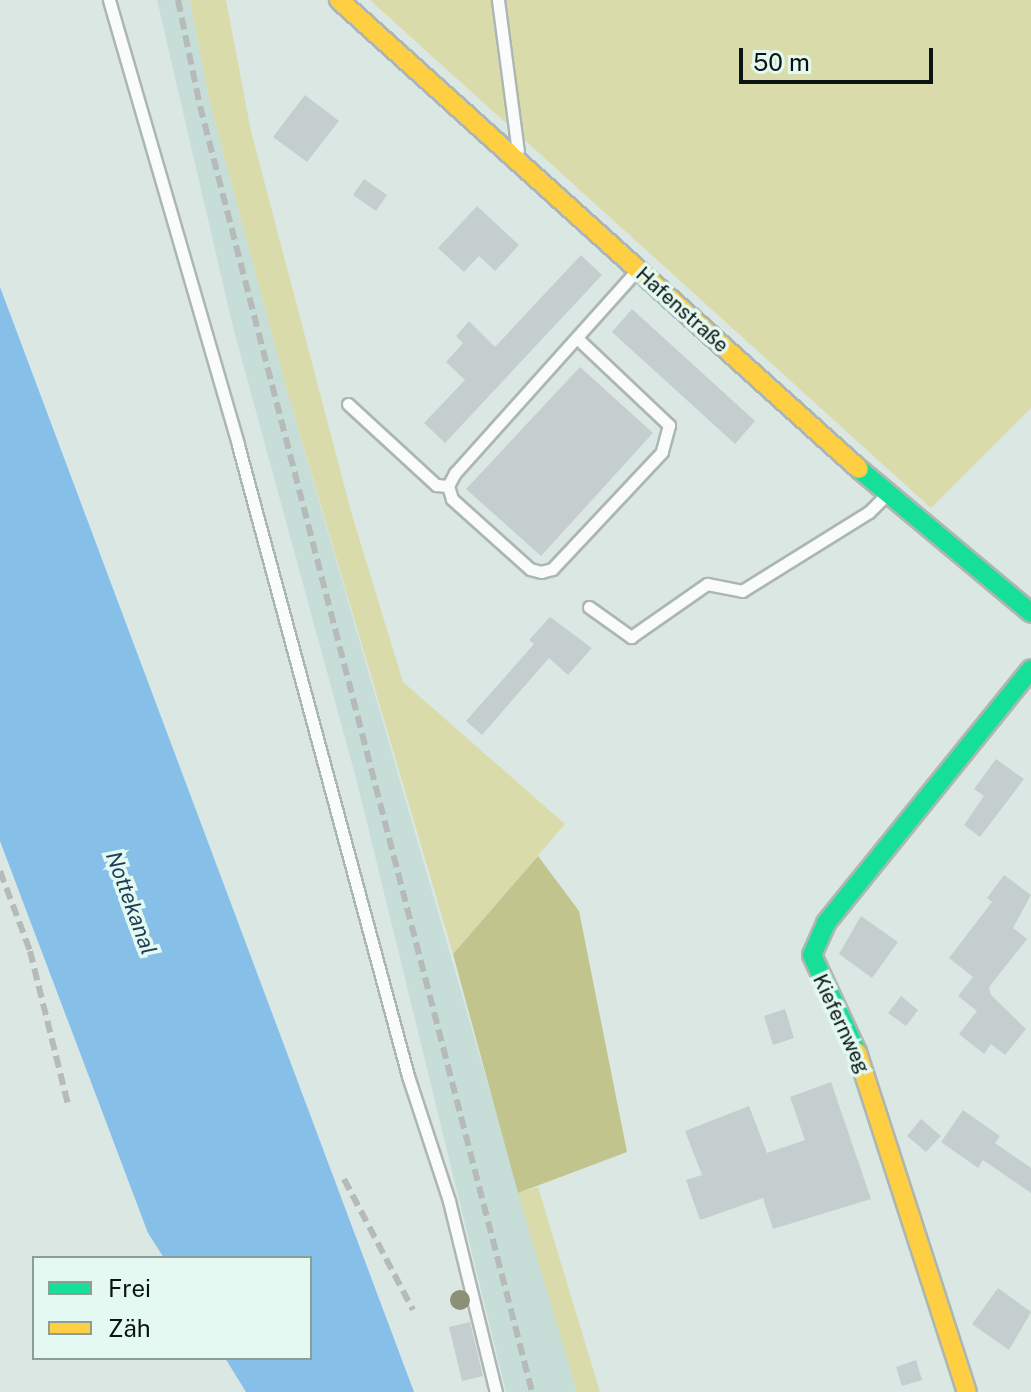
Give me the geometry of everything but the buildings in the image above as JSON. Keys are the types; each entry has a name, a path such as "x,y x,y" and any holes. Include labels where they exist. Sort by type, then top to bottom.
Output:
{"street":[{"name":"Hafenstraße","path":"339,0 886,494 1031,613"},
{"name":"Kiefernweg","path":"967,1392 861,1063 812,955 826,923 1031,669"}],"lane":[{"path":"109,0 238,445 408,1076 449,1201 496,1392"},
{"path":"498,0 520,164"},
{"path":"579,340 669,425 662,452 552,569 541,572 530,569 452,499 448,486 455,473 579,340 637,270"},
{"path":"348,404 436,485 448,486"},
{"path":"589,607 631,637 707,584 742,591 869,512 886,494"}],"shaded area":[{"path":"157,0 190,0 210,103 288,394 577,1392 506,1392 357,782 233,327"}],"green space":[{"path":"190,0 226,0 251,131 352,515 403,682 565,824 453,954 288,394 210,103"},
{"path":"370,0 1031,0 1031,408 931,508"},
{"path":"538,856 579,911 627,1152 518,1193 453,954"},
{"path":"538,1187 600,1392 577,1392 518,1193"}],"water":[{"name":"Nottekanal","path":"0,287 414,1392 246,1392 226,1360 312,1360 312,1256 163,1256 148,1233 0,841"}],"railway":[{"path":"178,0 200,106 532,1392"},
{"path":"0,871 30,951 68,1105"},
{"path":"344,1179 413,1310"}],"traffic: fast":[{"path":"859,469 1031,613"},
{"path":"857,1052 812,955 826,923 1031,669"}],"traffic: slow":[{"path":"339,0 859,469"},
{"path":"857,1052 967,1392"}]}
